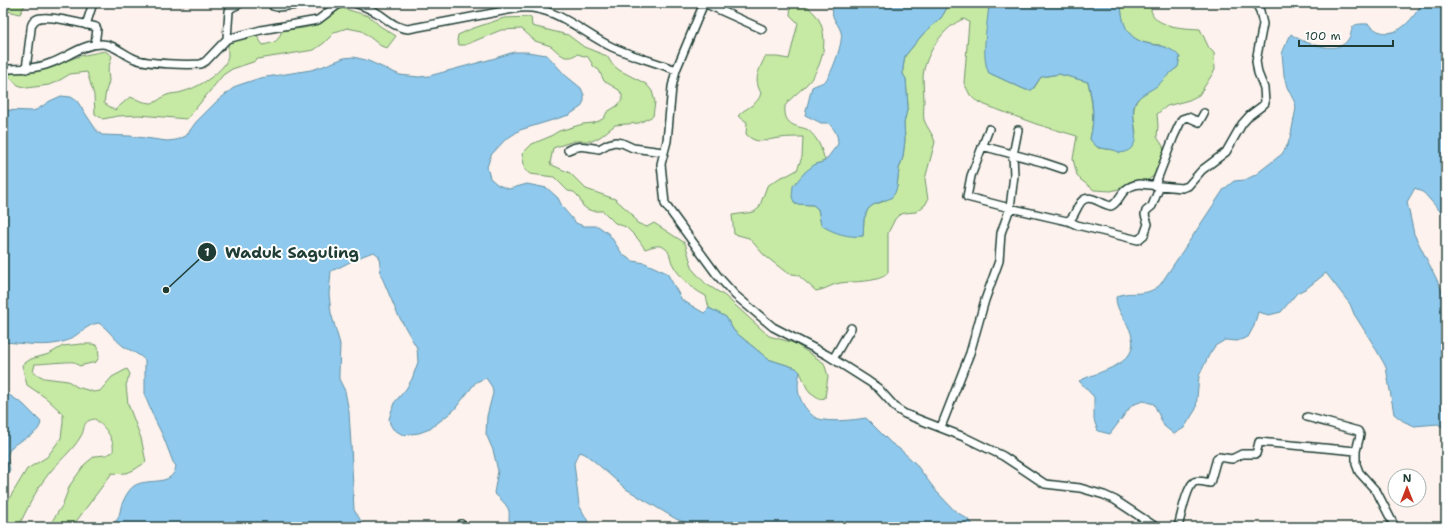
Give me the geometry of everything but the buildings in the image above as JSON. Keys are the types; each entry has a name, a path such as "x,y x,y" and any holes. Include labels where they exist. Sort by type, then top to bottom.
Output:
{"street":[{"path":"86,25 93,3"},
{"path":"227,39 228,11 241,3"},
{"path":"273,3 274,6 277,7 304,4 341,4"},
{"path":"355,3 372,10 398,27 408,29 517,5 535,8 569,20 583,31 613,48 676,70"},
{"path":"762,29 704,3 676,70 672,87 667,141 661,164 665,204 717,275 735,295 773,327 833,359 878,388 897,409 905,414 941,427 1003,456 1045,484 1080,488 1115,500 1156,527"},
{"path":"1068,221 1071,219 1081,201 1085,199 1092,198 1112,206 1121,194 1129,187 1139,184 1182,188 1188,186 1202,170 1226,152 1242,124 1250,115 1265,103 1264,88 1258,73 1256,60 1262,24 1261,15 1256,3"},
{"path":"3,69 26,68 50,64 76,50 95,44 107,44 129,57 140,61 198,64 206,61 227,39 261,30 318,20 341,4"},
{"path":"26,68 30,29 32,24 37,19 56,18 97,27 95,44"},
{"path":"989,129 971,176 967,197 1068,221 1077,225 1138,240 1144,235 1148,224 1145,215 1146,211 1152,206 1174,136 1182,119 1188,117 1199,122 1204,113"},
{"path":"941,427 970,353 999,262 1001,233 1010,208 1014,176 1014,155 1018,130"},
{"path":"568,150 574,147 582,146 599,149 615,142 622,143 633,148 663,152"},
{"path":"982,146 1063,169"},
{"path":"833,359 851,328"},
{"path":"1307,418 1358,431 1360,435 1356,452 1356,464 1359,472 1377,492 1394,527"},
{"path":"1178,527 1190,488 1194,482 1210,482 1217,458 1219,457 1232,459 1242,454 1256,454 1259,442 1356,452"}],"green space":[{"path":"3,3 26,3 20,14 8,11 4,16 3,23"},
{"path":"791,3 806,3 819,20 824,37 822,55 811,80 785,106 787,120 795,126 807,129 811,133 819,144 825,161 814,165 795,204 813,205 818,209 821,225 836,232 847,234 863,236 864,219 868,209 873,205 885,201 897,187 899,169 903,157 905,140 904,123 908,106 906,79 903,74 905,56 923,34 941,18 950,3 989,3 987,68 989,73 1026,90 1034,88 1041,77 1059,74 1088,82 1093,117 1090,139 1098,148 1115,150 1136,133 1134,108 1137,101 1142,95 1178,67 1160,45 1142,42 1130,34 1123,22 1121,3 1151,3 1151,11 1161,22 1176,27 1200,29 1209,48 1214,53 1215,70 1199,95 1189,100 1167,106 1157,114 1157,137 1163,146 1164,152 1155,175 1145,182 1111,191 1094,190 1077,175 1073,159 1077,136 1036,124 985,105 970,95 964,83 969,22 964,19 957,22 936,42 924,69 924,120 935,142 925,179 928,200 925,205 916,212 899,215 895,219 888,233 888,273 872,280 845,282 816,291 798,275 787,273 764,255 749,238 734,234 732,215 754,212 759,208 767,186 781,177 797,170 802,157 803,137 762,141 754,140 746,134 747,122 738,116 757,101 761,93 757,79 765,57 789,59 798,23 790,15"},
{"path":"342,8 369,16 380,26 396,36 387,48 381,46 362,31 347,28 335,32 314,50 258,59 232,69 223,75 187,119 139,115 118,116 103,119 95,114 94,95 87,72 70,74 49,85 27,88 18,85 9,77 9,74 46,68 80,56 105,51 112,56 108,70 109,81 104,103 115,110 130,97 153,103 169,94 180,93 194,88 211,78 227,61 230,41 256,35 263,45 271,43 278,39 282,30 313,26"},
{"path":"531,17 532,26 568,35 584,47 607,56 612,64 619,70 646,84 652,91 655,102 653,116 639,123 615,125 600,137 592,141 574,141 553,148 550,164 570,173 586,189 615,199 632,214 637,223 647,227 654,223 685,243 693,270 706,284 725,296 769,336 794,343 824,363 828,376 825,398 820,399 810,392 800,372 796,368 768,359 734,331 726,317 709,308 706,296 682,278 672,263 666,249 658,246 645,249 638,239 626,227 615,223 603,211 592,211 587,209 583,206 578,196 574,192 568,191 554,177 530,174 525,170 522,154 532,144 559,131 599,121 604,118 607,112 617,106 622,100 622,95 619,90 604,81 599,70 594,67 588,57 577,54 571,57 565,57 551,46 535,41 522,29 501,30 465,45 459,45 457,41 458,35 504,18"},
{"path":"93,344 98,346 99,357 96,362 79,366 75,362 35,364 33,372 44,378 68,381 77,387 94,392 100,391 112,377 127,369 130,374 126,385 128,404 141,438 146,462 127,473 112,473 72,527 48,527 62,506 70,485 85,464 95,456 106,455 113,452 111,438 102,426 95,419 88,421 77,442 51,471 35,494 18,527 3,527 3,509 27,469 47,457 61,438 63,422 63,415 59,410 46,398 27,385 22,365 31,359 49,354 63,346"}],"water":[{"path":"834,3 950,3 941,18 923,34 905,56 903,74 906,79 908,106 904,123 905,140 903,157 899,169 897,187 891,198 873,205 868,209 864,219 863,236 847,236 826,228 821,225 818,209 813,205 795,204 792,197 793,186 805,172 814,165 825,161 838,144 836,132 828,123 821,123 805,115 812,87 826,80 834,64 841,42 841,32 832,13"},
{"path":"989,3 1121,3 1123,18 1127,30 1131,35 1142,42 1166,48 1177,54 1180,57 1178,67 1157,86 1139,98 1135,103 1133,110 1135,140 1133,146 1120,153 1100,148 1093,144 1090,139 1093,110 1088,82 1059,74 1041,77 1032,90 1026,90 989,73 985,58 985,40"},
{"path":"1422,3 1446,3 1446,218 1424,193 1415,188 1407,202 1414,234 1446,301 1446,430 1438,424 1414,426 1403,421 1394,414 1386,367 1354,314 1350,304 1326,273 1307,288 1297,293 1281,312 1269,315 1258,312 1254,326 1248,337 1237,341 1225,340 1215,346 1199,376 1196,409 1184,428 1174,434 1164,426 1154,404 1143,401 1132,405 1110,434 1098,431 1094,420 1094,397 1079,381 1120,363 1127,357 1132,349 1132,339 1128,326 1118,309 1116,297 1126,294 1148,292 1160,285 1224,189 1234,181 1245,180 1255,175 1282,154 1288,144 1296,108 1287,87 1284,75 1282,53 1291,34 1311,44 1336,47 1347,41 1350,37 1352,28 1356,25 1368,24 1377,31 1388,33 1400,29 1411,20"},
{"path":"514,52 547,55 565,75 581,88 584,95 584,101 581,107 569,115 520,130 505,140 491,155 487,167 490,178 498,185 509,189 527,184 547,188 558,198 563,208 576,223 583,226 598,226 609,234 623,255 633,261 645,263 667,273 682,300 704,313 709,308 726,317 734,331 768,359 796,368 800,372 798,389 800,398 802,403 813,416 821,420 834,421 866,418 891,443 915,463 936,491 954,510 969,520 975,527 697,527 676,519 626,489 594,461 580,452 574,463 579,505 591,527 512,527 509,521 509,511 507,506 494,493 498,471 493,450 486,434 487,416 493,393 492,387 486,378 476,382 454,410 430,429 419,433 403,435 393,429 390,424 389,419 394,403 412,379 418,362 417,348 397,313 381,275 379,256 374,252 331,271 329,294 331,313 340,344 339,379 345,391 349,412 354,510 365,527 108,527 117,520 123,501 132,487 139,483 165,480 174,473 176,466 145,396 145,360 138,354 123,346 99,323 86,328 66,341 58,343 35,344 3,342 3,110 33,111 61,96 71,97 77,101 97,131 102,135 130,136 167,141 176,140 186,136 196,122 216,102 236,86 260,78 311,70 344,58 353,57 366,60 400,75 419,77 429,76"},
{"path":"3,391 23,404 41,422 39,428 35,432 10,449 8,454 8,462 10,470 3,479"}],"place":[{"name":"Waduk Saguling","path":"166,290"}]}
